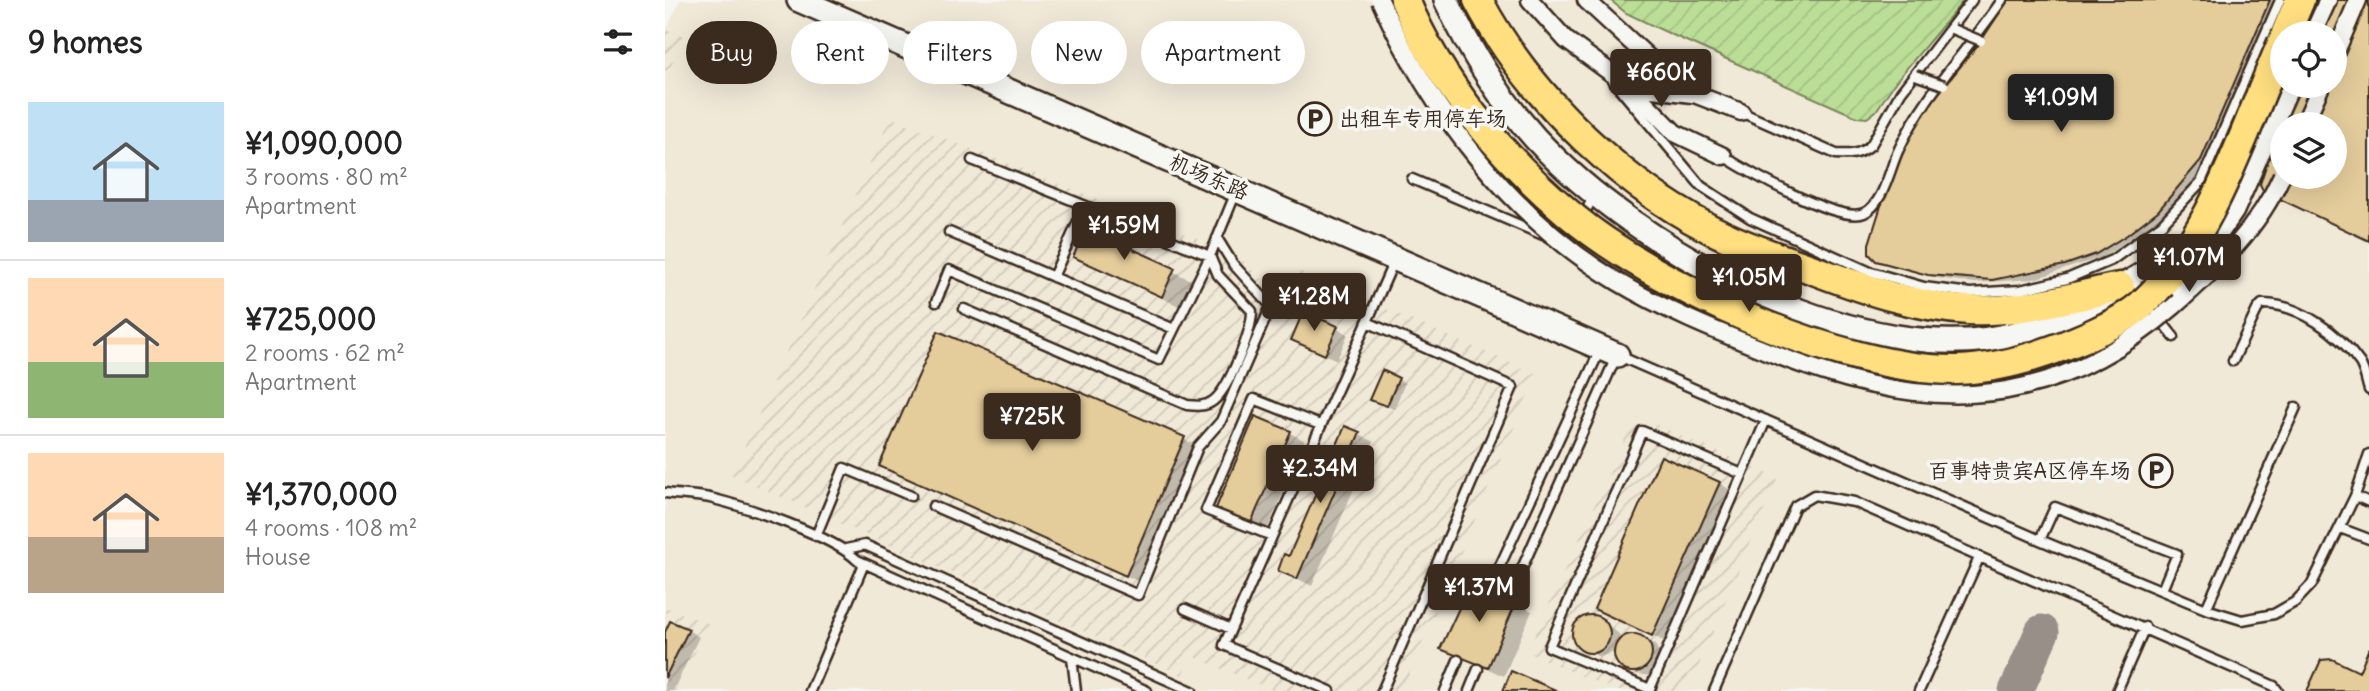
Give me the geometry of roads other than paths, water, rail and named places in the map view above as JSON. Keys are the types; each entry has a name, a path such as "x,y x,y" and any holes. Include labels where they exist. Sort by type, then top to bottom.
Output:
{"highway":[{"path":"1405,0 1432,53 1464,102 1533,182 1569,214 1631,260 1700,296 1859,357 1911,368 1959,370 2022,361 2100,331 2139,304 2169,274 2205,222 2270,71"},
{"path":"1478,0 1519,64 1563,116 1607,158 1668,203 1728,237 1863,288 1940,308 2008,309 2139,304"},
{"path":"2291,21 2301,0"}],"street":[{"name":"机场东路","path":"799,0 1609,351"},
{"path":"1380,0 1413,67 1443,114 1513,198 1551,232 1616,281 1684,318 1853,383 1913,394 1960,396 1995,392 2066,374 2114,351 2166,261"},
{"path":"1446,0 1462,34 1492,83 1535,138 1594,193 1663,243 1747,290 1827,319 1908,341 1958,342 2018,333 2193,289 2242,239 2258,219 2274,189"},
{"path":"1530,0 1566,40 1608,74 1629,86 1675,133 1723,156"},
{"path":"1586,0 1665,73 1697,95 1741,112"},
{"path":"2318,21 2328,0"},
{"path":"2347,26 2358,0"},
{"path":"1629,86 1697,95"},
{"path":"2139,304 2176,281 2210,248 2235,212 2286,98"}],"lane":[{"path":"1741,112 1836,154 1851,155 1863,152 1871,145 1901,92 1972,0"},
{"path":"1723,156 1751,174 1833,210 1850,215 1863,214 1875,205 1922,104 2002,0"},
{"path":"1608,74 1701,186 1751,218 1868,271 1924,287 1970,293 2020,290 2067,279 2112,260 2162,224 2201,182 2280,0"},
{"path":"1952,29 1981,41"},
{"path":"1916,75 1944,85"},
{"path":"964,309 1187,405 1200,407 1212,402 1221,393 1252,325 1252,311 1219,275 1210,256 972,160"},
{"path":"1412,179 1551,239 1566,236 1577,228 1594,193"},
{"path":"936,302 949,270 1159,360 1210,256 1237,189"},
{"path":"1053,277 1085,205"},
{"path":"1577,228 1588,236"},
{"path":"949,232 1174,329"},
{"path":"933,506 1137,595 1198,447 1221,421 1271,306 1233,264 1217,238"},
{"path":"1330,691 1224,645 1395,258"},
{"path":"2166,261 2139,304 2174,337"},
{"path":"2233,361 2257,310 2262,304 2272,304 2312,320 2341,341 2361,365 2369,390"},
{"path":"1367,322 1513,387 1382,691"},
{"path":"1609,351 2040,540 2206,609 2242,620 2274,614 2295,602 2312,584 2355,496 2369,454"},
{"path":"1492,583 1609,351"},
{"path":"1511,593 1609,351"},
{"path":"1272,536 1206,510 1254,399 1319,425"},
{"path":"2206,609 2296,407"},
{"path":"1742,474 1642,431 1549,647 1650,689 1766,420"},
{"path":"815,536 844,468 911,496"},
{"path":"665,493 712,498 815,536 846,549 861,562 1147,691"},
{"path":"1714,691 1795,506 1814,495 1854,502 1979,558 2145,627 2274,686 2278,691"},
{"path":"2355,496 2369,502"},
{"path":"2040,540 2055,507 2177,554 2162,590"},
{"path":"2340,528 2369,539"},
{"path":"846,549 865,545 1192,691"},
{"path":"1919,691 1979,558"},
{"path":"810,691 861,562"},
{"path":"1185,609 1231,628"},
{"path":"2117,691 2145,627"},
{"path":"1072,658 1076,691"},
{"path":"1445,691 1458,660"},
{"path":"1469,691 1478,669"}],"place":[{"name":"出租车专用停车场","path":"1315,119"},
{"name":"百事特贵宾A区停车场","path":"2156,471"}]}
